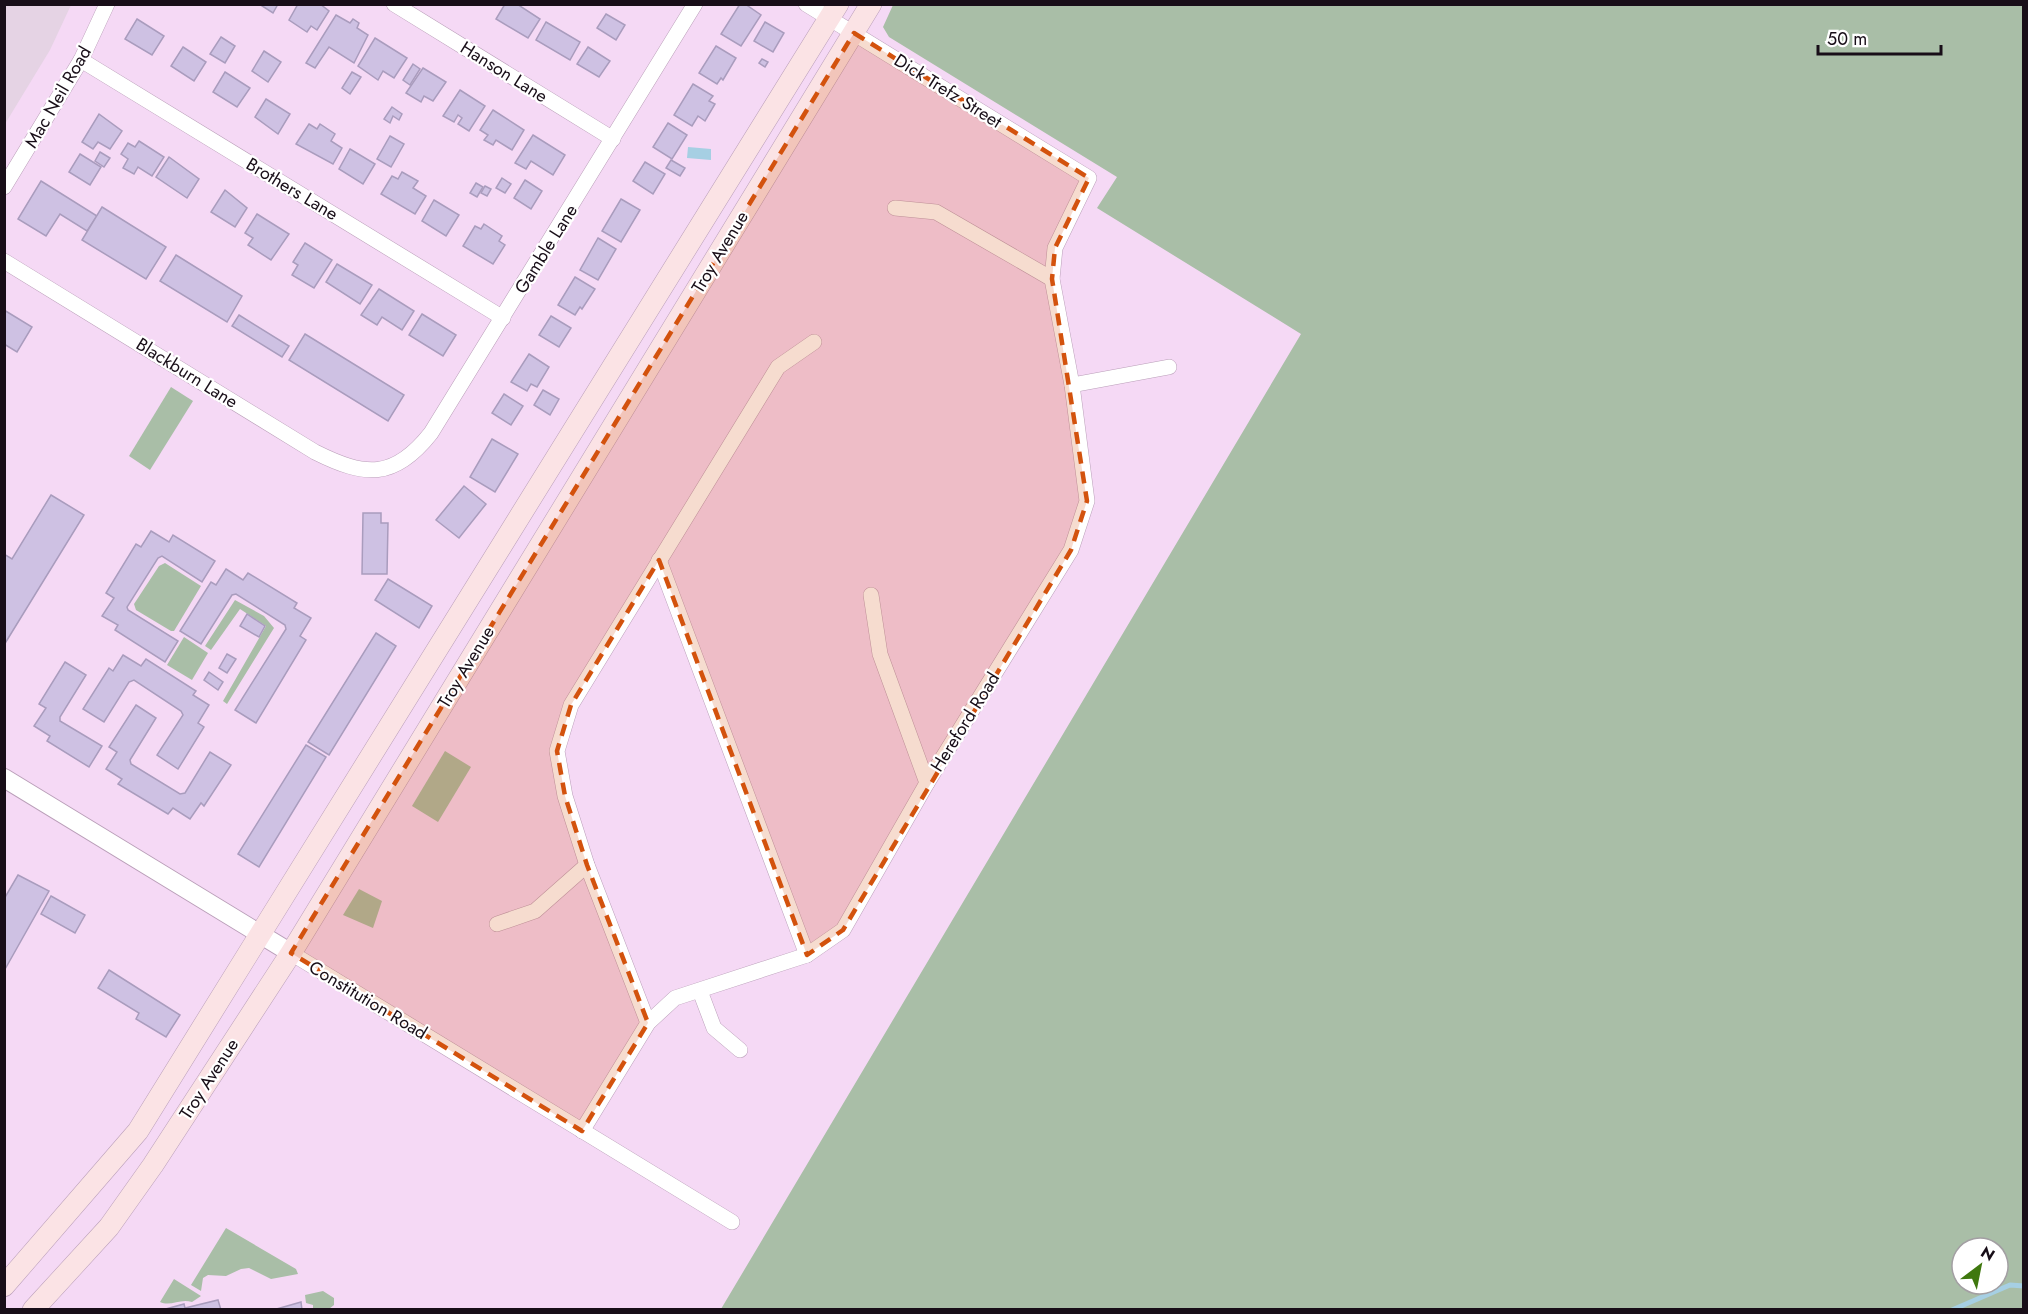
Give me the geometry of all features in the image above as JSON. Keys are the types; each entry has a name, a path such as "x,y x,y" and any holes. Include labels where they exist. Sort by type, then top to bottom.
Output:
{"main road":[{"name":"Troy Avenue","path":"33,1310 109,1227 153,1165 291,953 871,4"},
{"name":"Troy Avenue","path":"4,1286 138,1131 834,12"}],"street":[{"name":"Mac Neil Road","path":"4,187 81,60 107,4"},
{"name":"Hanson Lane","path":"394,4 613,139"},
{"name":"Gamble Lane","path":"375,470 411,455 424,442 696,4"},
{"name":"Dick Trefz Street","path":"806,4 834,12 854,33 1089,178"},
{"name":"Brothers Lane","path":"81,60 503,318"},
{"name":"Hereford Road","path":"582,1131 648,1023 675,998 807,955 843,930 927,783 1071,550 1087,501 1072,385 1052,279 1056,248 1089,178"},
{"path":"895,208 936,212 1052,279"},
{"name":"Blackburn Lane","path":"4,261 315,452 342,466 363,471 375,470"},
{"path":"648,1023 587,865 565,796 557,751 571,705 778,368 814,342"},
{"path":"1072,385 1169,367"},
{"path":"659,560 807,955"},
{"path":"871,595 880,654 927,783"},
{"name":"Constitution Road","path":"4,778 732,1222"},
{"path":"497,924 535,911 587,865"},
{"path":"700,991 714,1028 740,1050"}],"highlighted area":[{"path":"854,33 1089,178 1055,248 1052,279 1087,501 1071,550 843,930 807,955 659,560 571,705 557,751 565,796 587,865 648,1023 582,1131 291,953"}],"shaded area":[{"path":"5,4 71,5 50,50 5,124"}],"green space":[{"path":"893,5 2023,5 2023,1309 721,1309 1301,334 1097,208 1117,177 889,37 883,27"},
{"path":"171,387 193,401 150,470 129,456"},
{"path":"165,563 201,586 174,631 136,610 134,604 159,566"},
{"path":"235,600 264,616 274,628 227,704 223,701 266,626 240,609 211,650 205,646"},
{"path":"184,637 208,653 192,680 167,665"},
{"path":"445,751 471,767 438,822 412,806"},
{"path":"359,889 382,901 373,928 343,915"},
{"path":"226,1228 296,1269 298,1274 271,1279 249,1268 226,1276 208,1275 203,1278 201,1291 191,1285"},
{"path":"174,1279 201,1296 192,1302 168,1304 160,1302"},
{"path":"323,1291 334,1298 334,1305 329,1309 313,1309 313,1305 306,1303 305,1295"}],"water":[{"path":"688,147 711,149 711,160 687,158"}],"building":[{"path":"259,4 278,4 273,13"},
{"path":"298,4 320,4 329,11 317,30 311,26 307,32 289,20"},
{"path":"505,4 517,4 540,19 528,38 496,19"},
{"path":"740,4 745,4 761,15 741,46 721,34"},
{"path":"606,14 625,25 616,40 597,28"},
{"path":"336,15 350,23 353,19 359,23 357,28 368,35 354,63 329,47 315,68 306,63"},
{"path":"137,19 164,36 152,55 125,39"},
{"path":"546,22 580,42 570,60 536,40"},
{"path":"765,22 784,33 773,52 754,41"},
{"path":"221,37 235,46 225,63 210,54"},
{"path":"375,38 407,58 394,78 383,71 378,80 358,66"},
{"path":"716,46 736,58 723,80 721,78 717,84 699,73"},
{"path":"183,47 206,62 194,81 171,66"},
{"path":"588,47 610,61 599,77 577,64"},
{"path":"264,51 281,62 268,82 252,71"},
{"path":"762,59 768,62 765,67 759,63"},
{"path":"413,64 420,69 410,85 403,80"},
{"path":"423,68 446,82 433,101 424,96 421,102 406,93"},
{"path":"225,72 250,88 237,107 213,92"},
{"path":"352,72 361,77 350,94 342,88"},
{"path":"693,84 713,96 709,101 715,104 705,121 698,116 692,126 674,115"},
{"path":"460,90 485,106 469,131 458,124 462,118 458,115 454,122 443,116"},
{"path":"266,99 290,114 278,134 255,117"},
{"path":"392,107 402,114 399,120 393,116 390,123 384,119"},
{"path":"493,110 524,130 512,150 496,140 493,145 484,140 488,135 480,130"},
{"path":"99,114 122,131 110,149 98,142 93,149 82,142"},
{"path":"668,123 687,135 672,159 653,147"},
{"path":"309,124 317,129 320,124 335,134 331,141 342,148 333,164 296,144"},
{"path":"533,135 565,155 553,175 531,161 526,169 515,163"},
{"path":"390,136 404,144 391,167 377,159"},
{"path":"139,141 164,157 152,176 138,167 134,174 123,168 128,159 121,154 128,143 135,147"},
{"path":"350,149 375,164 363,184 339,169"},
{"path":"100,152 110,158 104,167 95,161"},
{"path":"80,154 101,167 90,185 69,172"},
{"path":"169,157 199,179 187,198 156,177"},
{"path":"671,160 685,168 680,176 666,168"},
{"path":"645,162 665,174 653,194 633,181"},
{"path":"402,172 418,181 413,188 426,196 415,214 381,194 392,176 398,179"},
{"path":"502,178 511,184 505,193 496,188"},
{"path":"525,180 542,191 531,209 514,198"},
{"path":"41,181 97,216 87,231 60,214 46,236 18,219"},
{"path":"476,183 483,187 477,197 470,193"},
{"path":"485,186 491,189 487,196 481,193"},
{"path":"225,190 247,208 235,227 211,212"},
{"path":"621,199 640,210 621,242 602,231"},
{"path":"434,200 459,215 446,236 422,221"},
{"path":"102,207 166,247 146,279 82,240"},
{"path":"257,214 289,234 271,260 248,245 253,238 245,233"},
{"path":"484,224 502,236 499,241 505,245 493,264 463,246 475,226 481,229"},
{"path":"598,238 616,249 598,280 580,270"},
{"path":"305,243 332,260 314,288 292,275 298,265 293,262"},
{"path":"176,255 242,296 227,322 160,281"},
{"path":"337,264 372,285 360,304 326,282"},
{"path":"575,277 595,289 582,309 580,307 575,315 558,305"},
{"path":"379,289 414,311 402,330 382,317 377,325 361,315"},
{"path":"4,310 32,327 17,352 4,344"},
{"path":"422,314 456,335 443,356 409,335"},
{"path":"239,315 289,346 282,357 232,326"},
{"path":"551,316 571,328 559,347 539,335"},
{"path":"305,334 404,395 388,421 289,360"},
{"path":"529,354 549,367 537,387 531,384 527,391 511,382"},
{"path":"543,390 559,399 550,415 534,405"},
{"path":"504,394 523,406 511,425 492,413"},
{"path":"492,439 518,454 495,492 470,477"},
{"path":"464,486 486,504 459,538 436,520"},
{"path":"51,495 84,515 4,645 4,554 12,559"},
{"path":"363,513 381,513 381,523 388,523 387,574 362,574"},
{"path":"151,531 169,542 173,535 215,561 202,582 162,556 158,558 127,607 128,610 178,641 165,662 115,630 118,625 102,616 114,598 106,593 136,544 141,547"},
{"path":"226,569 243,580 248,573 297,603 294,608 311,618 300,636 306,640 256,723 235,710 286,629 285,625 236,594 232,595 201,644 180,631 211,582 216,585"},
{"path":"388,579 432,606 419,628 375,600"},
{"path":"247,614 265,626 259,637 240,626"},
{"path":"376,633 396,646 329,755 308,742"},
{"path":"227,654 236,659 227,673 219,668"},
{"path":"123,655 141,666 146,659 196,691 193,695 209,705 198,723 204,727 178,769 157,755 183,715 181,711 134,680 129,682 104,722 83,709 109,668 113,671"},
{"path":"65,662 86,675 60,717 60,721 102,746 89,767 47,741 50,736 34,726 46,708 39,704"},
{"path":"209,672 223,682 218,690 204,680"},
{"path":"136,705 156,718 130,760 131,764 180,794 185,793 210,752 231,765 204,806 201,803 190,819 173,808 168,814 118,784 122,779 106,769 117,752 109,747"},
{"path":"306,745 326,757 259,867 238,854"},
{"path":"18,875 49,891 4,971 4,899"},
{"path":"51,896 85,915 75,933 41,914"},
{"path":"109,970 180,1015 166,1037 136,1019 139,1013 98,988"},
{"path":"218,1300 221,1310 162,1310 184,1304 185,1308"},
{"path":"301,1302 302,1310 273,1310"}],"waterway":[{"path":"1952,1310 2010,1285 2024,1286"}]}
